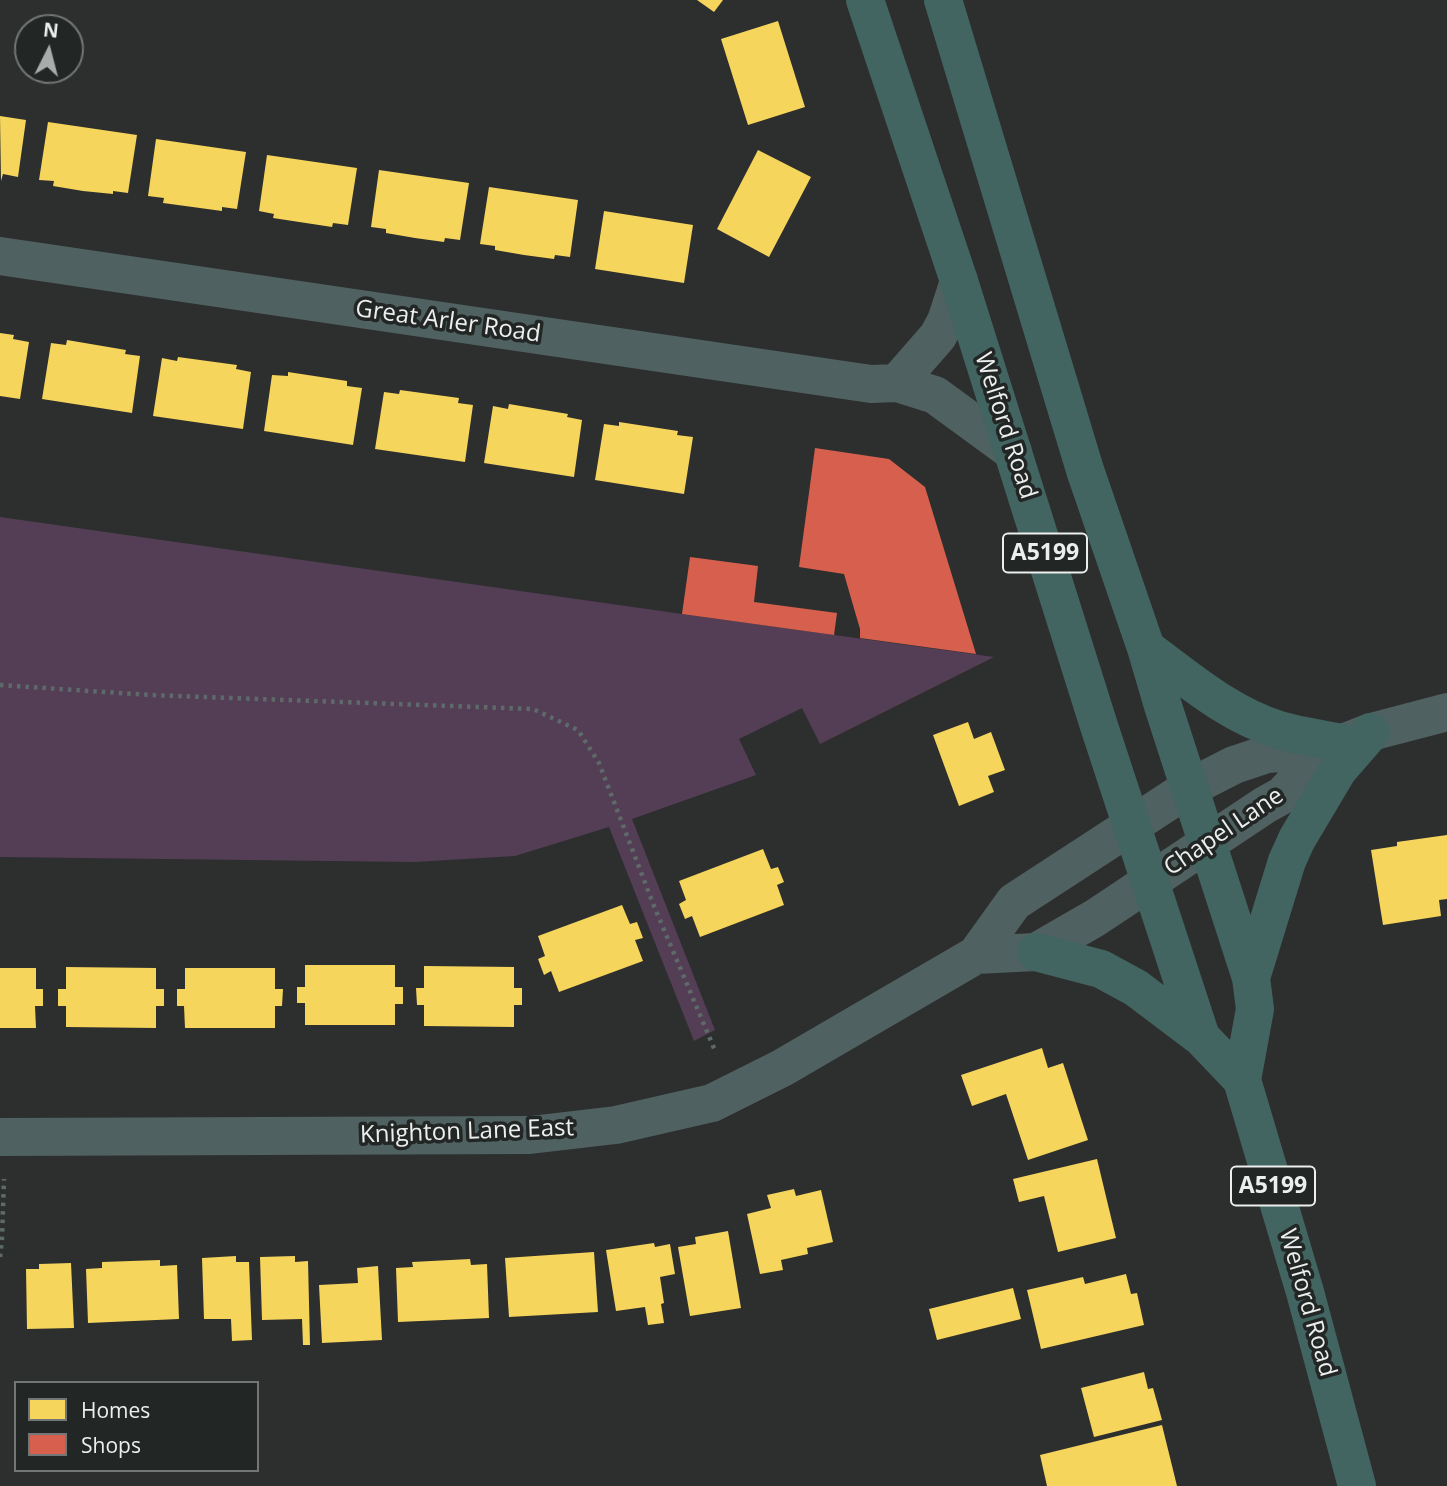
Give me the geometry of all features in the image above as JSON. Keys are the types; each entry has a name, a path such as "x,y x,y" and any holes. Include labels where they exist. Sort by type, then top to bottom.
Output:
{"main road":[{"name":"Welford Road","path":"865,0 959,281 1201,1037 1242,1080"},
{"name":"Welford Road","path":"943,0 1084,470 1146,648 1251,978 1255,1009 1242,1080 1305,1292 1357,1486"},
{"path":"1146,648 1209,696 1239,713 1279,730 1346,742 1338,770 1287,861 1251,978"},
{"path":"1036,952 1101,969 1136,988 1201,1037"}],"street":[{"name":"Great Arler Road","path":"0,256 871,384 897,383 935,395 1013,452"},
{"path":"897,383 938,336 946,321 959,281"},
{"name":"Chapel Lane","path":"1189,788 1234,765 1267,754 1346,742 1447,712"},
{"name":"Chapel Lane","path":"1150,882 1283,795 1346,742"},
{"name":"Knighton Lane East","path":"2,1137 530,1135 616,1125 712,1103 782,1068 976,955 1014,902 1189,788"},
{"name":"Knighton Lane East","path":"976,955 1036,952 1150,882"}],"path":[{"path":"0,685 150,695 533,709 578,730 599,763 654,906 733,1093"},
{"path":"0,1257 2,1137"}],"shaded area":[{"path":"0,517 994,657 820,744 802,708 739,739 756,775 632,819 715,1030 694,1041 609,827 515,856 414,862 0,857"}],"building: Homes":[{"path":"697,0 723,0 714,12"},
{"path":"778,21 805,107 748,125 721,39"},
{"path":"0,116 26,120 18,177 3,174 1,181"},
{"path":"48,122 137,135 128,193 83,191 53,186 54,181 39,180"},
{"path":"156,139 246,152 237,209 222,207 222,211 163,203 164,198 148,196"},
{"path":"758,150 811,177 769,257 717,229"},
{"path":"267,155 357,168 348,225 333,223 332,227 273,218 274,214 259,211"},
{"path":"379,170 469,183 460,240 445,238 444,242 415,238 386,233 386,229 371,227"},
{"path":"489,187 578,200 570,257 555,255 554,259 524,255 495,250 495,246 480,244"},
{"path":"604,211 693,225 684,283 595,269"},
{"path":"0,333 14,335 13,339 29,342 20,399 0,396"},
{"path":"67,340 126,350 125,354 140,356 132,413 42,399 51,343 66,345"},
{"path":"178,357 237,365 236,369 251,372 243,429 153,416 162,358 177,361"},
{"path":"288,372 347,381 347,386 362,388 353,445 264,431 272,375 288,376"},
{"path":"400,390 459,398 458,403 473,405 465,462 375,449 384,392 399,394"},
{"path":"509,404 568,414 567,417 582,420 574,477 484,463 493,406 508,409"},
{"path":"619,422 678,431 677,435 693,437 684,494 595,480 604,424 619,426"},
{"path":"968,722 974,739 991,732 1005,770 988,776 994,792 959,806 933,735"},
{"path":"1447,835 1447,899 1439,900 1441,916 1383,925 1371,850 1397,846 1397,842"},
{"path":"763,849 771,869 778,867 784,882 777,885 784,905 700,937 692,916 685,919 679,904 686,900 679,881"},
{"path":"622,905 630,924 637,922 643,938 635,940 643,961 559,992 551,971 544,975 538,959 545,956 538,936"},
{"path":"305,965 395,965 395,987 403,987 403,1004 395,1004 395,1025 305,1025 305,1003 297,1003 297,987 305,987"},
{"path":"424,966 514,967 514,988 522,988 522,1005 514,1005 514,1027 424,1026 424,1005 417,1005 416,988 424,988"},
{"path":"66,967 156,968 156,989 164,989 164,1006 156,1006 156,1028 66,1027 66,1006 58,1006 58,989 66,989"},
{"path":"0,968 36,968 36,989 43,989 43,1006 35,1006 36,1028 0,1028"},
{"path":"185,968 275,968 275,989 283,989 282,1006 275,1006 275,1028 185,1028 184,1006 177,1006 177,989 185,989"},
{"path":"1042,1048 1048,1068 1063,1063 1088,1140 1028,1160 1006,1094 972,1106 961,1075"},
{"path":"1097,1159 1116,1238 1058,1252 1044,1196 1019,1202 1013,1179"},
{"path":"794,1189 796,1196 821,1190 833,1242 807,1248 808,1254 781,1260 783,1270 760,1274 747,1214 771,1208 767,1195"},
{"path":"728,1231 741,1308 690,1316 678,1247 696,1244 695,1237"},
{"path":"654,1243 655,1247 670,1244 675,1274 660,1277 664,1323 648,1325 645,1307 616,1311 606,1250"},
{"path":"594,1252 598,1312 509,1317 505,1258"},
{"path":"236,1256 236,1262 249,1262 252,1340 232,1341 231,1319 204,1319 202,1258"},
{"path":"295,1256 295,1262 308,1261 310,1345 303,1345 302,1319 262,1320 260,1257"},
{"path":"470,1259 471,1265 487,1264 489,1318 398,1322 396,1268 413,1267 412,1262"},
{"path":"160,1260 160,1266 177,1265 179,1319 88,1323 86,1269 102,1268 102,1262"},
{"path":"71,1263 74,1328 27,1329 26,1269 39,1269 39,1264"},
{"path":"378,1266 382,1340 322,1343 319,1285 358,1283 357,1268"},
{"path":"1126,1274 1131,1294 1137,1293 1144,1325 1041,1349 1027,1290 1083,1277 1085,1284"},
{"path":"1013,1288 1021,1319 937,1340 929,1309"},
{"path":"1144,1372 1148,1389 1153,1388 1162,1420 1094,1437 1081,1388"},
{"path":"1162,1425 1177,1486 1047,1486 1040,1455"}],"building: Shops":[{"path":"815,448 889,459 925,487 976,654 860,638 860,629 844,574 799,567"},
{"path":"690,557 758,566 754,602 837,613 834,635 682,614"}]}
